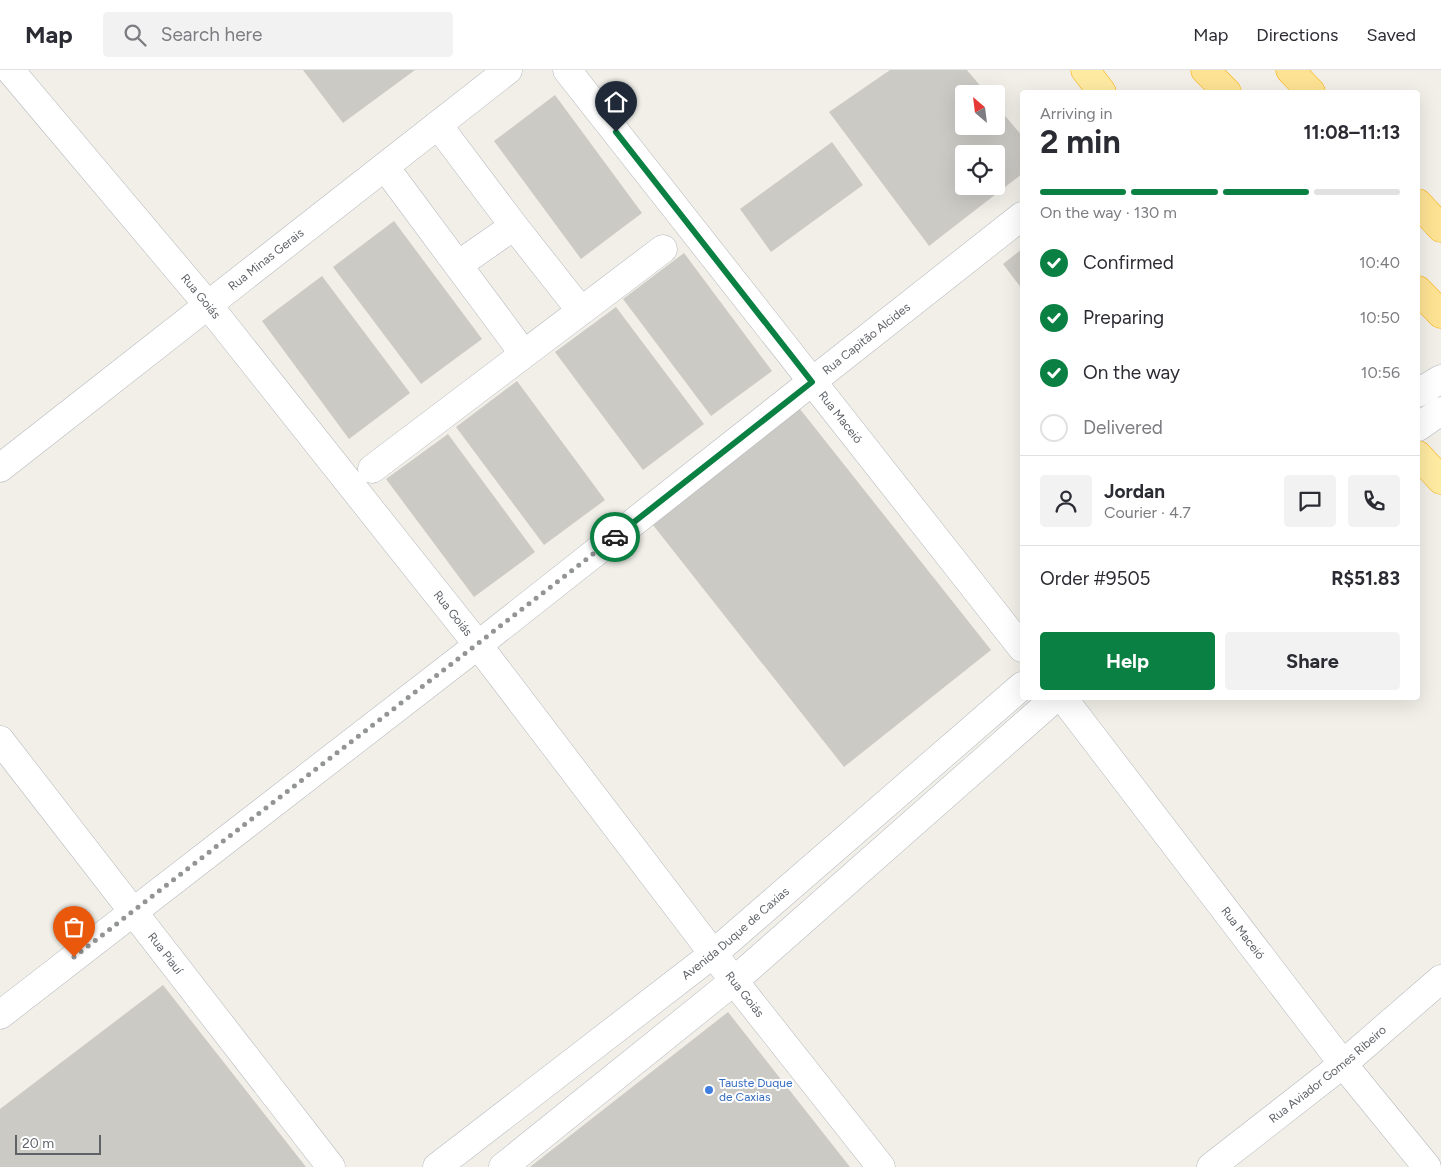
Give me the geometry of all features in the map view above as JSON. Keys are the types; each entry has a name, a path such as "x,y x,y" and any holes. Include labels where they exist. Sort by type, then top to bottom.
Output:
{"highway":[{"path":"1085,70 1100,90"},
{"path":"1205,70 1225,90"},
{"path":"1290,70 1309,90"},
{"path":"1420,205 1441,228"},
{"path":"1420,292 1441,314"},
{"path":"1420,459 1441,480"}],"street":[{"name":"Rua Goiás","path":"10,70 208,305 478,645 713,954 882,1167"},
{"name":"Rua Minas Gerais","path":"0,468 508,70"},
{"name":"Rua Maceió","path":"567,70 1020,645"},
{"path":"438,125 514,226 582,311"},
{"path":"385,167 524,354"},
{"name":"Rua Capitão Alcides","path":"0,1015 478,645 1020,218"},
{"path":"458,266 514,226"},
{"path":"372,469 663,249"},
{"path":"1420,426 1441,411"},
{"path":"1420,460 1441,488"},
{"name":"Avenida Duque de Caxias","path":"437,1167 713,954 1020,688"},
{"path":"502,1167 734,981 1053,700"},
{"name":"Rua Maceió","path":"1065,700 1343,1064 1428,1167"},
{"name":"Rua Piauí","path":"0,740 331,1167"},
{"name":"Rua Aviador Gomes Ribeiro","path":"1211,1167 1343,1064 1441,979"}],"building":[{"path":"303,70 415,70 343,123"},
{"path":"890,70 967,70 980,85 955,85 955,135 1005,135 1005,116 1020,134 1020,176 1005,187 1005,145 955,145 955,195 995,195 929,246 829,112"},
{"path":"555,95 642,213 581,259 494,141"},
{"path":"832,142 863,185 771,252 740,209"},
{"path":"394,221 482,339 421,384 333,267"},
{"path":"1020,251 1020,286 1003,264"},
{"path":"684,253 772,371 711,416 623,299"},
{"path":"322,276 410,393 349,439 262,321"},
{"path":"616,307 704,424 643,470 555,352"},
{"path":"517,381 605,500 544,545 456,427"},
{"path":"800,409 991,650 844,767 653,525"},
{"path":"448,434 535,552 474,597 386,479"},
{"path":"163,985 306,1167 0,1167 0,1109"},
{"name":"Tauste Duque de Caxias","path":"728,1012 850,1167 530,1167"}],"way so far":[{"path":"74,957 615,537"}],"place":[{"name":"Tauste Duque de Caxias","path":"709,1090"}],"route":[{"path":"615,537 812,382 616,132"}]}
